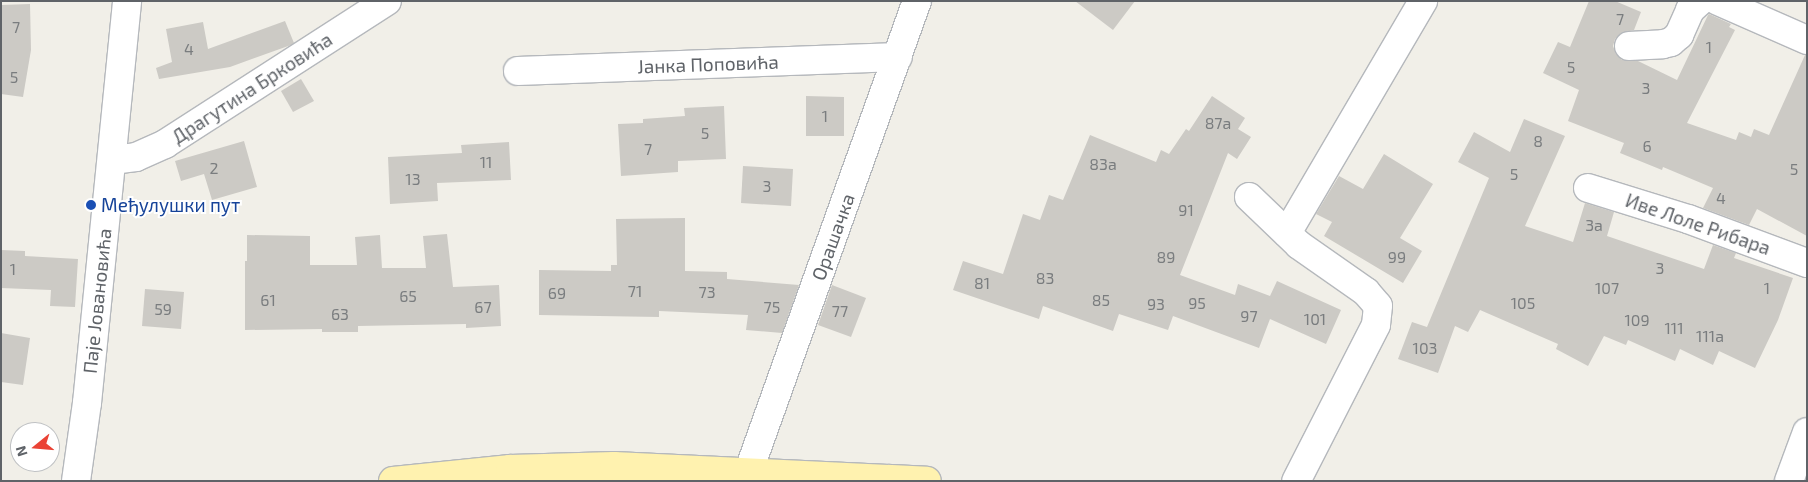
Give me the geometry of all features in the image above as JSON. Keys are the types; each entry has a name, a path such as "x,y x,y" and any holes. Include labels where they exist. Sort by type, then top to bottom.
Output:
{"main road":[{"path":"393,481 510,469 570,466 614,466 927,481"}],"street":[{"name":"Паје Јовановића","path":"76,481 87,404 128,1"},
{"name":"Драгутина Брковића","path":"112,160 136,157 165,144 386,1"},
{"name":"Орашачка","path":"748,472 917,1"},
{"path":"1286,234 1423,1"},
{"path":"1629,46 1671,42 1679,36 1690,10 1700,1"},
{"path":"1718,1 1807,40"},
{"name":"Јанка Поповића","path":"518,71 898,57"},
{"name":"Иве Лоле Рибара","path":"1588,188 1688,219 1807,262"},
{"path":"1249,197 1286,234 1366,292 1378,306 1379,316 1376,325 1296,481"},
{"path":"1789,481 1807,432"}],"building":[{"path":"1075,1 1135,1 1113,30"},
{"path":"1589,1 1615,1 1641,12 1634,30 1621,33 1615,39 1613,46 1616,54 1622,60 1638,61 1677,80 1708,15 1731,24 1729,27 1735,30 1687,123 1736,140 1739,132 1751,137 1754,129 1769,135 1805,55 1807,55 1807,236 1757,209 1749,225 1703,208 1713,188 1663,167 1662,170 1620,153 1624,143 1568,121 1579,90 1543,73 1558,42 1570,47"},
{"path":"30,4 31,50 23,97 1,94 1,5"},
{"path":"285,21 294,43 291,45 230,67 159,79 156,68 172,62 166,29 203,22 208,49"},
{"path":"301,79 314,101 293,112 281,91"},
{"path":"806,96 844,97 844,136 806,136"},
{"path":"1212,96 1245,118 1238,129 1251,137 1237,159 1228,153 1180,275 1235,295 1238,284 1270,296 1277,281 1341,310 1326,344 1270,319 1259,348 1173,316 1168,330 1119,314 1113,331 1043,306 1039,319 953,290 963,261 1003,274 1023,214 1040,220 1049,195 1063,200 1090,135 1156,162 1161,150 1169,154 1186,129 1189,131"},
{"path":"724,106 726,159 678,161 678,172 621,176 618,124 643,123 643,119 685,116 684,108"},
{"path":"1524,119 1565,136 1525,226 1573,242 1585,203 1614,212 1607,236 1704,269 1713,245 1736,253 1734,258 1793,278 1778,320 1755,368 1719,351 1713,365 1680,349 1675,361 1628,340 1626,345 1604,336 1588,366 1556,349 1558,344 1480,310 1468,332 1455,326 1438,373 1398,359 1412,322 1427,327 1489,178 1458,162 1474,132 1510,152"},
{"path":"244,141 257,187 212,200 204,174 181,181 175,161"},
{"path":"509,142 511,180 437,183 438,201 390,204 388,157 462,153 461,145"},
{"path":"1384,154 1433,184 1400,238 1422,251 1403,283 1324,236 1332,222 1316,214 1339,176 1363,189"},
{"path":"743,166 793,169 791,206 741,203"},
{"path":"685,218 685,271 727,272 727,279 799,285 782,333 746,330 748,315 659,311 659,317 539,315 539,270 611,271 611,265 617,265 616,219"},
{"path":"447,234 453,287 499,285 501,326 466,328 466,324 358,326 358,332 322,332 322,329 245,330 247,235 310,236 310,265 357,265 355,237 380,235 382,268 426,268 423,236"},
{"path":"1,250 25,251 25,256 78,259 75,307 50,306 51,290 1,288"},
{"path":"832,285 866,298 851,337 818,325"},
{"path":"145,289 184,292 181,329 142,326"},
{"path":"1,333 30,338 23,385 1,382"}],"place":[{"name":"Међулушки пут","path":"91,205"}]}
